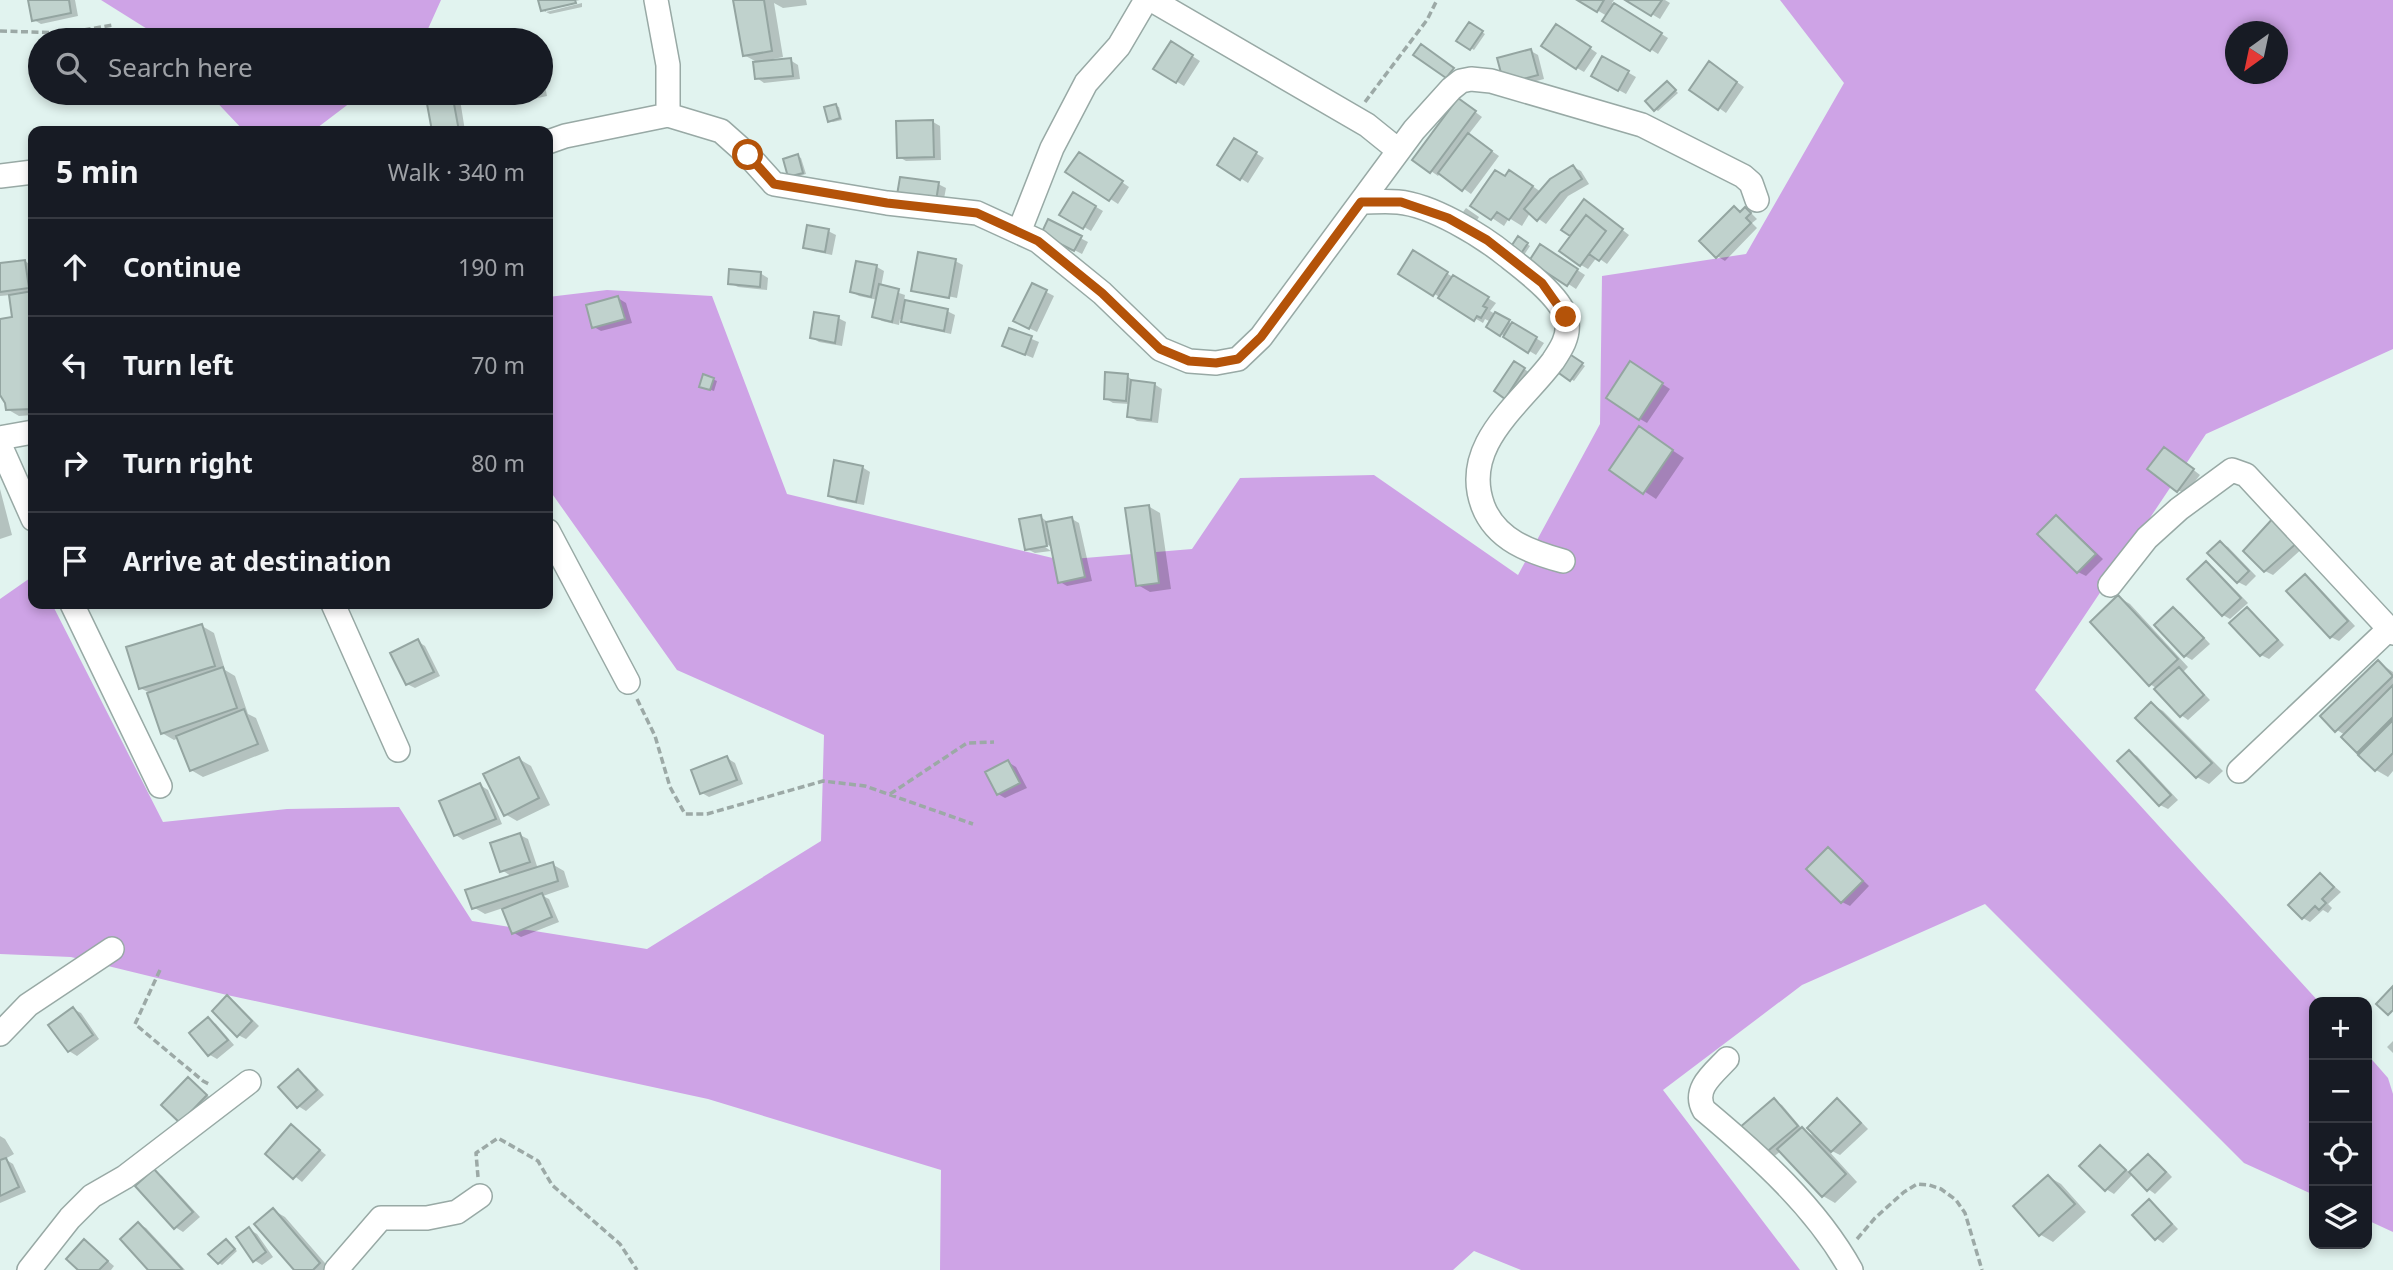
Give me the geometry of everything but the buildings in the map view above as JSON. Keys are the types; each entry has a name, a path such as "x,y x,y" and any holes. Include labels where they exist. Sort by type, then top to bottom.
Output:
{"street":[{"path":"656,0 668,65 668,115"},
{"path":"1019,232 1052,148 1086,83 1119,46 1146,0"},
{"path":"1152,0 1353,117 1398,150"},
{"path":"553,140 668,115 721,131 748,155 774,184 887,203 977,213 1038,241 1102,293 1160,349 1189,361 1216,363 1238,359 1261,337 1398,150 1451,89 1461,82 1471,79 1491,81 1642,125 1743,176 1751,183 1756,200"},
{"path":"0,176 28,173"},
{"path":"1361,202 1401,202 1448,218 1487,240 1542,283 1566,317 1567,326 1561,349 1491,436 1480,455 1477,471 1482,502 1496,528 1521,547 1563,561"},
{"path":"0,438 28,433"},
{"path":"0,445 28,508"},
{"path":"2110,585 2147,538 2179,509 2232,470 2246,475 2391,631 2239,771"},
{"path":"553,540 628,682"},
{"path":"74,609 160,786"},
{"path":"335,609 398,750"},
{"path":"0,1034 28,1004 112,949"},
{"path":"1727,1059 1701,1090 1700,1101 1704,1110 1751,1149 1804,1204 1847,1263"},
{"path":"30,1270 70,1218 92,1196 125,1177 241,1088"},
{"path":"336,1270 381,1218 427,1218 457,1212 480,1196"}],"path":[{"path":"1353,117 1427,20 1437,0"},
{"path":"95,28 113,25"},
{"path":"0,31 28,32"},
{"path":"628,682 655,736 670,787 685,814 707,814 823,781 865,786 973,824"},
{"path":"890,794 967,743 994,741"},
{"path":"160,970 135,1024 203,1081 241,1088"},
{"path":"480,1196 476,1153 498,1138 538,1161 552,1185 620,1244 637,1270"},
{"path":"1847,1263 1875,1218 1917,1184 1941,1189 1956,1200 1965,1213 1982,1270"}],"shaded area":[{"path":"101,0 441,0 428,28 146,28"},
{"path":"1780,0 2393,0 2393,349 2206,434 2035,690 2314,997 2309,997 2309,1193 2244,1163 1985,904 1802,985 1663,1090 1800,1270 1521,1270 1474,1251 1453,1270 940,1270 941,1170 708,1099 227,995 71,957 0,954 0,599 28,579 28,609 55,609 163,822 287,809 399,807 472,921 647,949 821,841 824,735 677,670 553,495 553,296 607,290 712,296 787,494 1061,560 1192,549 1240,478 1374,475 1518,575 1600,424 1602,276 1746,254 1844,83"},
{"path":"219,105 347,105 320,126 239,126"},
{"path":"2372,1060 2388,1078 2393,1094 2393,1232 2372,1222"}],"route":[{"path":"748,155 774,184 887,203 977,213 1038,241 1102,293 1160,349 1189,361 1216,363 1238,359 1261,337 1361,202 1401,202 1448,218 1487,240 1542,283 1566,317"}]}
